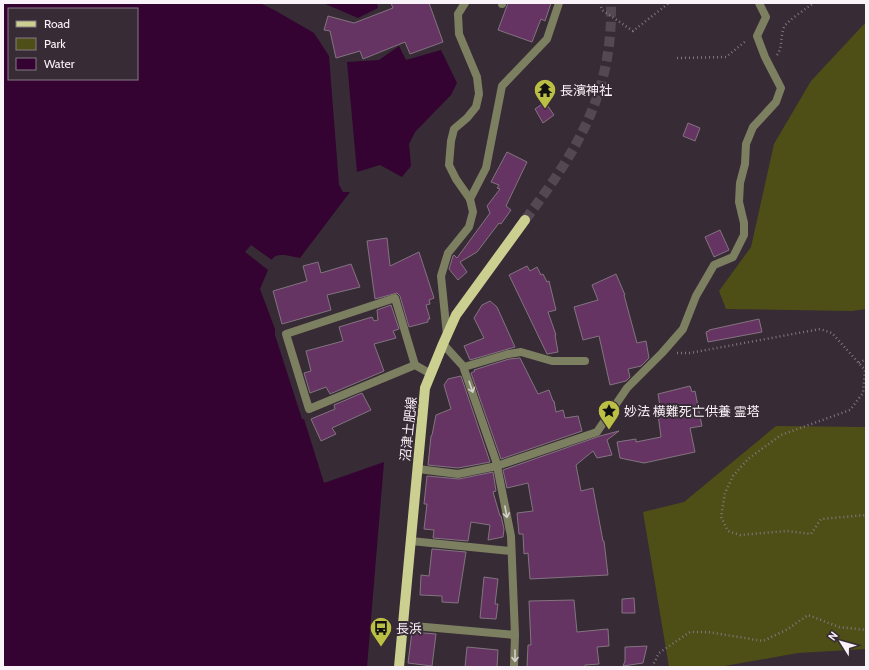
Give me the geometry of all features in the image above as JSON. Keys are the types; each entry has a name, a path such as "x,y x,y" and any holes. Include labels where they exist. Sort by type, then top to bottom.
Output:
{"main road":[{"name":"沼津土肥線","path":"399,667 425,388 456,315 525,220"}],"street":[{"path":"465,3 458,14 459,34 477,77 479,94 476,107 467,118 454,128 451,141 450,165 456,179 470,200 473,212 469,227 448,253 441,276 445,339 464,368 497,466 511,536 515,635 514,667"},
{"path":"470,200 486,168 502,86 547,39 559,3"},
{"path":"418,469 458,474 497,466 596,432 627,388 684,329 696,296 714,265 733,257 744,235 744,223 739,202 740,183 745,164 746,144 753,127 776,102 781,88 757,36 766,17 759,3"},
{"path":"415,365 309,409 286,334 395,298 415,365 431,374"},
{"path":"464,368 508,354 521,352 552,361 585,362"},
{"path":"411,541 511,551"},
{"path":"403,625 515,635"}],"path":[{"path":"600,3 602,10 633,31 669,3"},
{"path":"769,64 780,50 785,26 814,3"},
{"path":"676,58 726,57 760,30"},
{"path":"662,353 690,353 820,329 832,333 864,370 863,393 850,410 781,435 748,459 733,476 725,493 721,517 728,531 740,535 787,531 811,534 821,519 866,515"},
{"path":"859,364 866,359"},
{"path":"652,667 659,653 690,632 708,632 762,641 788,629 808,615 839,627 866,630"}],"green space":[{"path":"866,22 866,309 852,311 726,309 719,291 751,247 774,144 811,81"},
{"path":"776,426 866,427 866,649 798,653 719,667 669,667 643,512 684,502"}],"water":[{"path":"3,3 260,3 314,33 329,56 339,185 343,192 350,192 300,258 281,255 274,257 272,260 251,245 245,252 268,270 260,289 275,329 275,335 324,483 384,462 367,667 3,667"},
{"path":"323,3 377,3 378,8 358,18"},
{"path":"399,46 406,60 441,50 457,83 451,95 415,132 409,144 411,166 402,177 380,165 357,172 347,62 379,60"}],"building":[{"path":"391,3 429,3 443,42 410,54 405,42 363,59 360,51 336,58 330,31 324,30 328,16 354,23 393,8"},
{"path":"508,3 551,3 545,21 541,19 532,42 498,30"},
{"name":"長濱神社","path":"545,102 554,115 543,123 535,109"},
{"path":"688,123 700,128 695,141 683,136"},
{"path":"507,152 527,162 506,206 511,210 477,252 460,262 467,272 458,280 449,269 453,256 454,255 457,258 490,213 487,206 500,189 497,188 499,185 491,182"},
{"path":"720,230 729,250 714,257 705,237"},
{"path":"387,238 390,266 419,252 434,298 429,300 430,304 426,305 430,319 428,319 428,322 409,327 400,296 397,293 375,299 367,241"},
{"path":"318,262 321,273 351,264 360,287 327,295 331,310 282,324 273,291 307,281 303,266"},
{"path":"527,266 530,271 537,267 547,282 549,281 556,310 548,312 556,335 558,352 547,354 509,275"},
{"path":"616,274 625,295 637,343 646,341 649,358 641,366 628,369 630,377 626,381 610,385 599,336 583,340 574,307 598,300 592,285"},
{"path":"490,301 497,307 515,347 470,360 464,346 484,338 474,318 482,305"},
{"path":"391,305 399,329 393,331 396,338 374,344 384,371 330,394 326,387 310,393 304,373 311,371 306,351 343,341 339,327 372,317 374,321 378,320 377,310"},
{"path":"759,319 762,332 708,342 706,332 709,330"},
{"path":"520,358 538,394 549,390 554,401 556,412 563,410 565,418 578,416 582,431 501,459 471,373 475,371 474,370 509,359"},
{"path":"461,376 490,462 458,468 428,465 431,436 436,415 451,409 444,385 448,379"},
{"path":"690,386 692,392 695,391 702,426 690,428 695,452 644,463 620,458 617,442 636,439 636,442 661,437 657,407 660,406 658,394"},
{"path":"362,393 371,410 332,428 336,434 321,441 311,419 335,409 334,405"},
{"path":"619,431 607,440 612,455 597,458 593,451 576,465 581,491 593,488 604,541 608,575 530,579 528,553 524,554 523,534 519,534 517,513 533,511 528,483 507,488 503,470 600,436"},
{"path":"493,472 496,491 493,492 504,529 503,537 488,540 490,525 471,522 468,541 433,538 434,530 424,529 427,504 424,504 427,476 459,479"},
{"path":"432,549 466,552 458,603 442,602 442,596 420,595 421,575 429,576"},
{"path":"484,577 498,579 495,604 498,604 496,619 480,618"},
{"path":"634,598 635,613 622,613 622,599"},
{"path":"574,600 577,632 608,629 609,646 597,647 599,664 585,665 585,667 527,667 528,645 531,645 529,601"},
{"path":"412,632 436,634 432,666 408,663"},
{"path":"647,646 643,663 623,666 625,661 625,647"},
{"path":"467,647 498,650 497,667 465,667"}],"tunnel":[{"path":"525,220 561,170 576,145 588,119 598,93 606,65 610,35 611,3"}],"place":[{"name":"長濱神社","path":"545,110"},
{"name":"妙法 横難死亡供養 霊塔","path":"609,430"},
{"name":"長浜","path":"381,648"}]}
